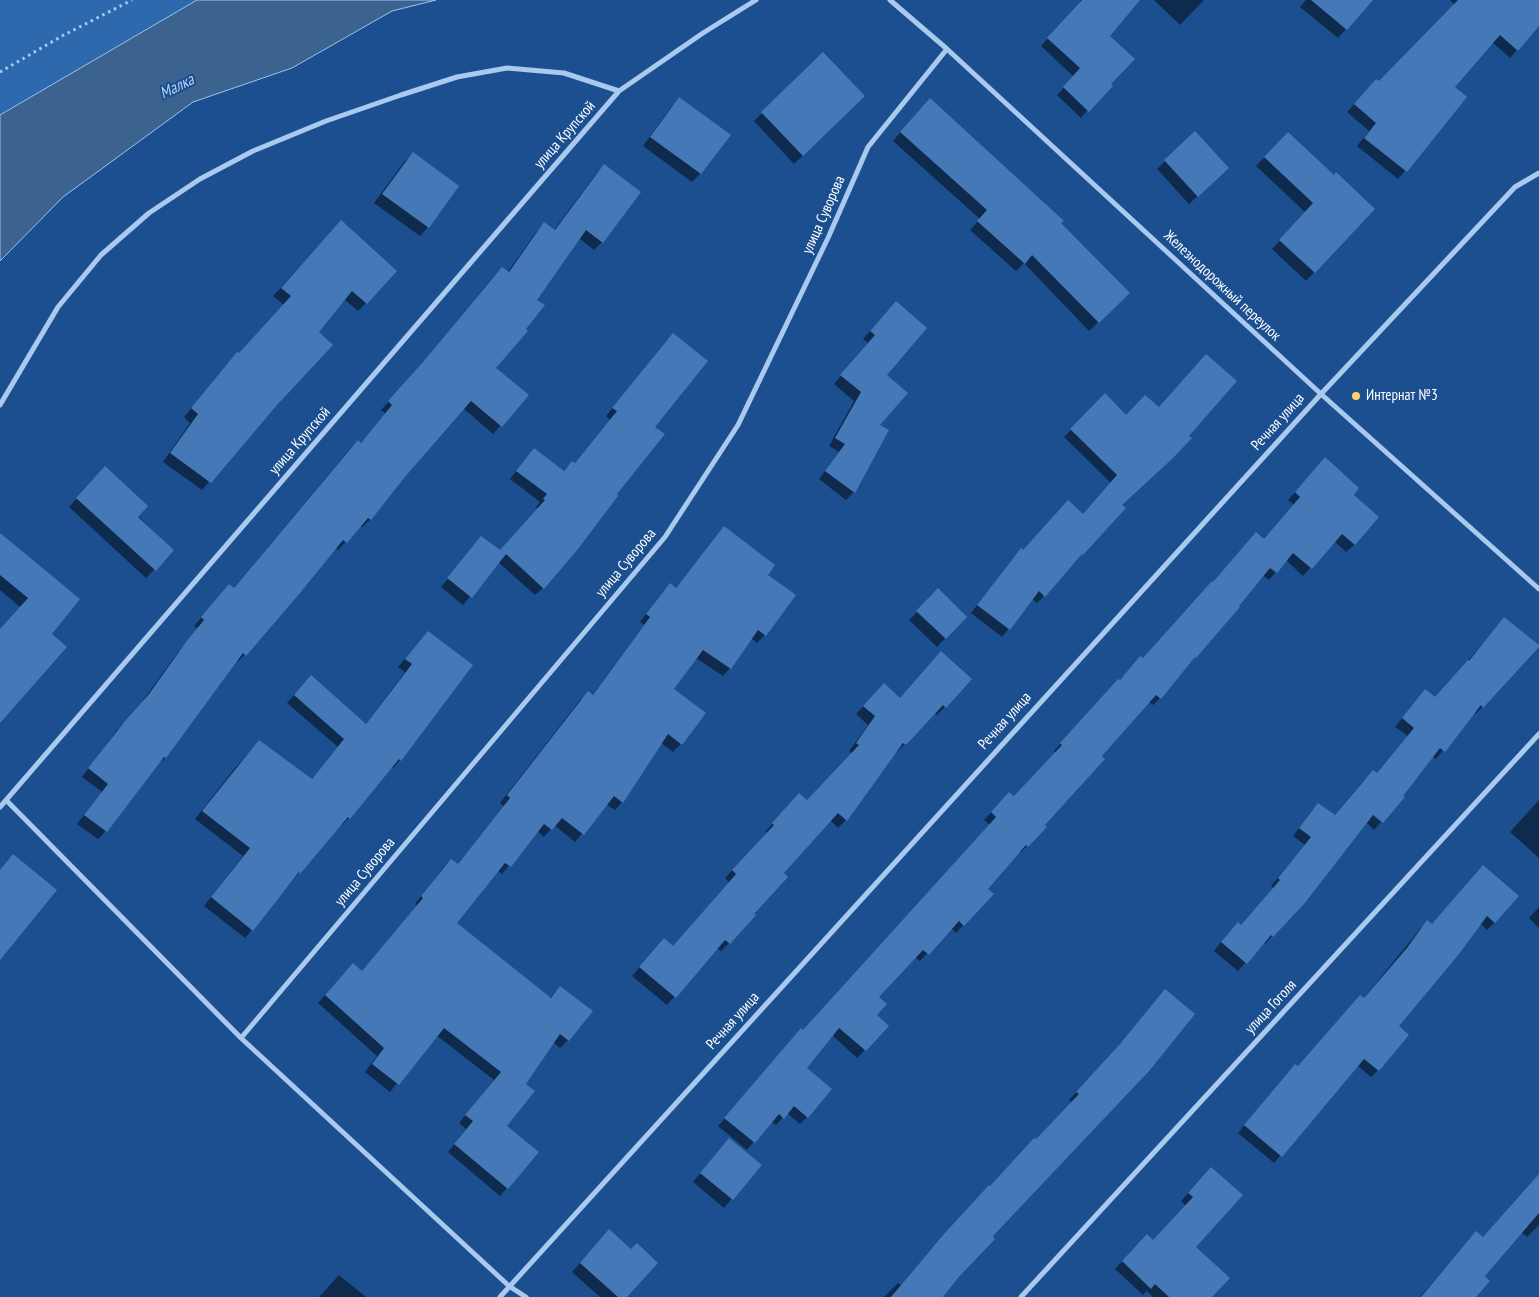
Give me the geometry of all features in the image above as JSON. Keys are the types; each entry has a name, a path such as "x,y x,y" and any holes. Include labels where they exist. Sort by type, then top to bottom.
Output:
{"street":[{"name":"улица Крупской","path":"0,807 619,91 703,33 756,0"},
{"name":"Железнодорожный переулок","path":"890,0 947,49 1320,394 1539,589"},
{"name":"улица Суворова","path":"241,1038 665,537 738,425 828,238 868,147 947,49"},
{"path":"0,405 58,307 101,255 149,213 200,179 253,151 326,121 401,95 457,77 508,68 564,74 619,91"},
{"name":"Речная улица","path":"500,1297 1320,394 1515,187 1539,173"},
{"name":"улица Гоголя","path":"1021,1297 1539,734"},
{"path":"6,800 241,1038 509,1286 526,1297"}],"path":[{"path":"0,72 62,36 132,0"}],"shaded area":[{"path":"0,0 197,0 0,115"}],"water":[{"name":"Малка","path":"197,0 436,0 392,11 292,68 193,102 63,197 0,261 0,115"}],"building":[{"path":"1082,0 1140,0 1110,36 1135,59 1111,84 1113,86 1089,112 1063,87 1080,68 1047,38"},
{"path":"1311,0 1373,0 1347,30"},
{"path":"1458,0 1539,0 1539,26 1518,51 1500,35 1455,87 1467,97 1407,172 1364,138 1376,123 1354,104 1376,79 1379,81"},
{"path":"823,52 865,96 803,156 761,112"},
{"path":"679,97 731,135 701,174 650,137"},
{"path":"930,98 1064,221 1061,223 1130,293 1099,323 1032,255 1025,264 977,221 987,210 900,132"},
{"path":"1195,131 1229,168 1198,197 1164,160"},
{"path":"1288,132 1334,175 1336,172 1375,209 1315,273 1279,240 1313,203 1264,157"},
{"path":"413,152 459,186 429,228 382,194"},
{"path":"604,164 641,192 603,243 586,230 537,300 545,305 526,329 528,331 496,368 529,395 502,427 471,401 404,478 371,520 368,518 347,543 343,540 246,656 243,653 166,758 164,757 107,832 84,815 108,784 88,768 149,694 204,620 201,617 229,584 234,588 358,440 361,443 392,405 388,401 502,267 509,272 544,222 555,230"},
{"path":"341,220 397,271 367,304 352,291 319,332 333,345 277,405 211,483 170,453 198,414 191,408 237,352 239,353 291,296 281,288"},
{"path":"896,301 927,328 887,375 908,393 880,425 889,430 855,493 825,471 845,444 835,438 861,392 840,375 875,335 870,331"},
{"path":"673,333 708,361 655,427 665,434 617,494 618,496 578,549 544,589 506,554 472,598 447,578 481,536 500,550 545,500 543,499 547,494 516,471 534,448 564,471 572,461 575,463 617,411 612,408"},
{"path":"1206,354 1237,381 1189,436 1192,438 1122,505 1126,508 1082,554 1045,597 1039,591 1010,630 977,605 1021,548 1023,550 1068,500 1083,514 1117,475 1070,429 1105,393 1126,415 1145,395 1159,407"},
{"path":"1325,457 1359,488 1354,495 1379,517 1355,545 1342,534 1312,569 1293,553 1277,573 1270,568 1240,607 1195,657 1161,699 1156,695 1102,756 1105,759 1045,825 1047,827 1028,847 1026,845 988,889 994,894 964,926 959,921 929,955 923,950 879,997 887,1004 877,1015 889,1026 866,1051 839,1028 807,1068 832,1089 808,1118 794,1106 784,1119 779,1114 755,1143 724,1118 801,1028 803,1030 996,817 991,812 1009,792 1014,796 1062,745 1060,743 1118,679 1120,680 1140,656 1143,658 1256,532 1264,539 1300,497 1295,492"},
{"path":"105,466 148,506 138,517 174,550 156,571 76,498"},
{"path":"724,526 775,565 768,575 796,595 766,636 758,630 731,669 703,650 674,689 706,713 682,745 668,734 623,803 614,796 584,835 562,818 552,830 544,824 511,867 505,863 457,923 551,998 560,986 593,1011 569,1041 560,1034 526,1084 535,1091 507,1126 539,1152 508,1189 454,1144 473,1121 465,1115 501,1072 444,1028 399,1085 372,1064 384,1048 325,995 353,963 362,971 423,898 421,896 451,859 458,864 510,798 507,795 588,691 593,695 650,617 646,614 670,583 676,588"},
{"path":"0,533 80,599 52,634 67,647 0,723 0,629 28,598 0,575"},
{"path":"938,588 967,617 946,639 916,611"},
{"path":"1504,617 1539,645 1539,647 1483,708 1481,705 1445,752 1440,748 1403,796 1405,797 1383,823 1373,815 1304,904 1273,937 1271,935 1247,964 1221,942 1238,922 1241,925 1280,880 1278,878 1311,837 1299,828 1318,803 1335,815 1373,770 1377,773 1414,728 1402,718 1425,689 1435,697 1469,661"},
{"path":"428,631 473,665 401,761 399,759 350,819 348,817 300,874 299,872 253,931 211,897 250,848 202,811 259,740 312,779 344,739 294,695 311,675 366,724 412,664 405,659"},
{"path":"941,651 972,679 946,708 943,705 906,745 903,743 847,821 838,813 784,873 788,877 730,944 725,940 676,998 639,967 664,938 673,946 736,874 732,870 774,825 772,823 799,793 807,800 859,745 856,743 875,716 863,706 884,683 900,698"},
{"path":"13,854 57,890 0,960 0,870"},
{"path":"1483,865 1519,896 1495,923 1487,916 1459,954 1399,1026 1409,1035 1379,1071 1364,1059 1282,1157 1244,1125 1295,1064 1298,1066 1360,995 1364,998 1407,948 1427,920 1432,924"},
{"path":"1165,989 1195,1014 1150,1070 993,1236 995,1239 957,1279 943,1297 891,1297 944,1234 989,1185 1079,1094 1076,1092 1120,1044"},
{"path":"729,1138 762,1165 733,1200 700,1173"},
{"path":"1211,1167 1243,1195 1196,1247 1230,1278 1212,1297 1169,1297 1155,1284 1151,1289 1122,1261 1147,1234 1153,1240 1193,1197 1188,1193"},
{"path":"1539,1174 1539,1213 1485,1276 1490,1281 1476,1297 1421,1297 1476,1231 1483,1237"},
{"path":"609,1229 631,1249 637,1243 658,1263 627,1297 618,1297 580,1263"}],"place":[{"name":"Интернат №3","path":"1356,396"}]}
